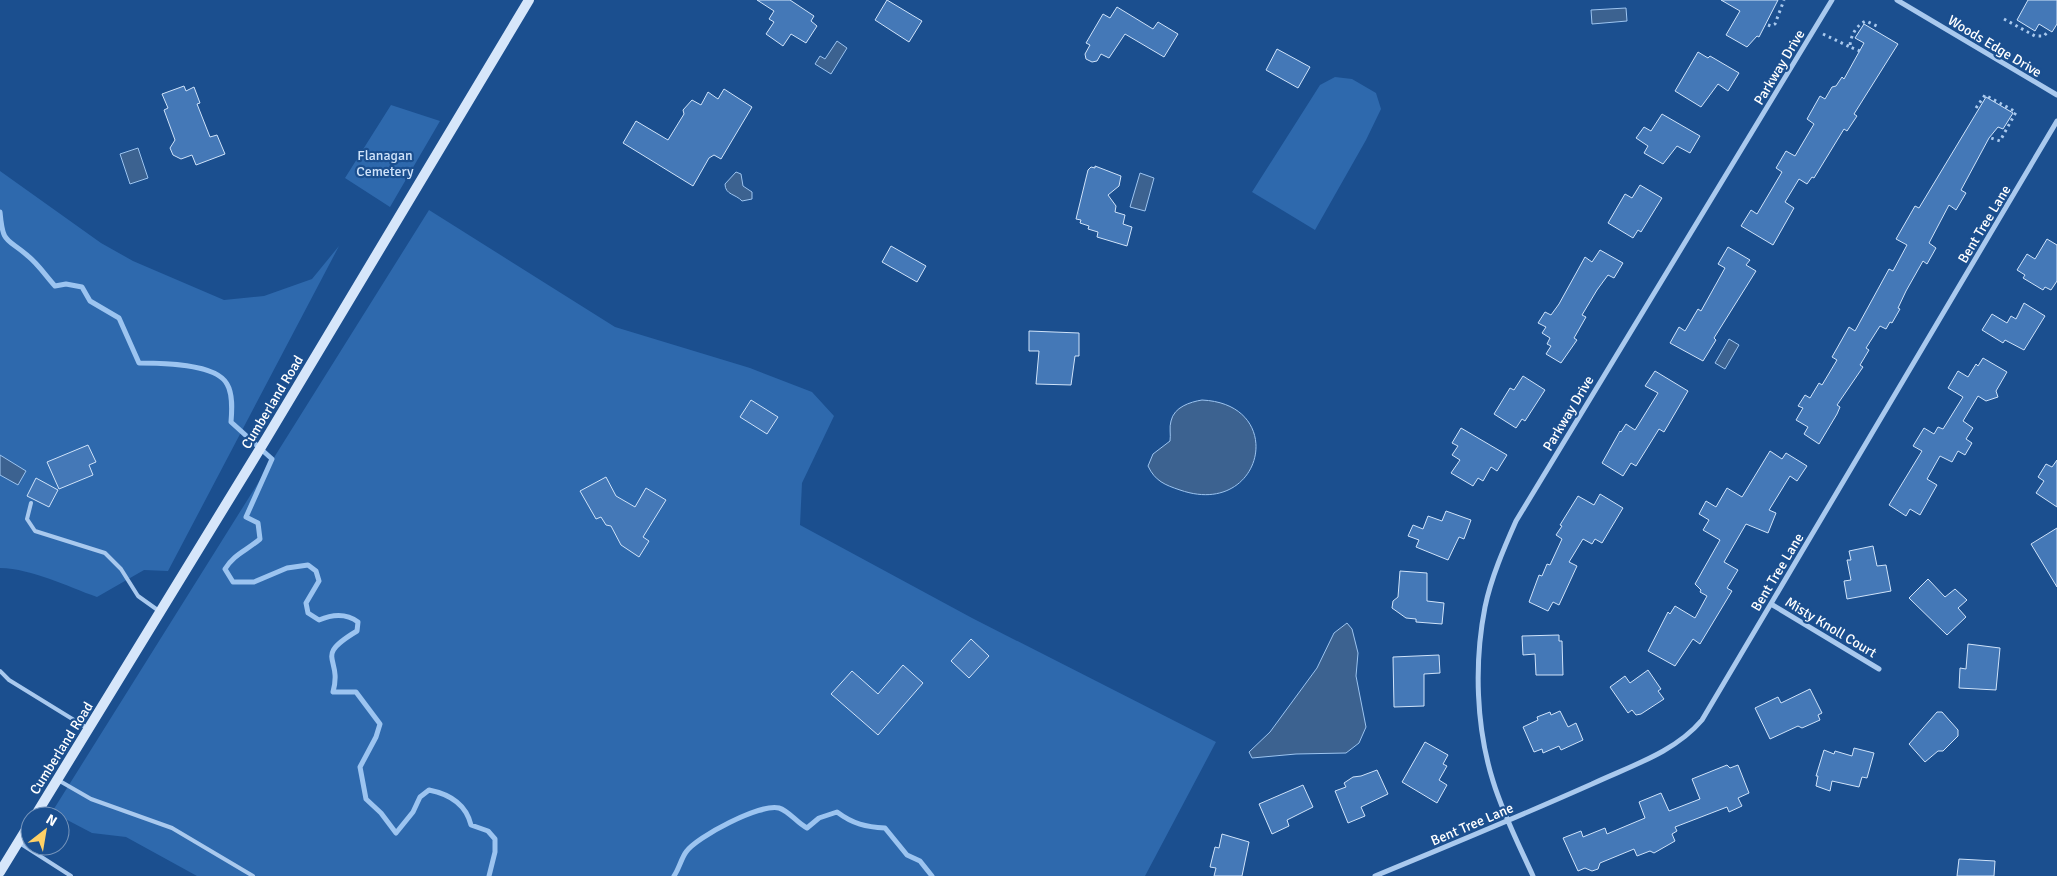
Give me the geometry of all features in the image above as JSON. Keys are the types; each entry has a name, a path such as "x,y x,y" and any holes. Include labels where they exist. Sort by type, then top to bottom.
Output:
{"main road":[{"name":"Cumberland Road","path":"40,806 266,439 529,0"},
{"path":"0,872 20,839"}],"street":[{"name":"Parkway Drive","path":"1533,876 1508,822 1493,781 1485,749 1480,708 1478,670 1485,606 1504,547 1516,521 1832,0"},
{"name":"Woods Edge Drive","path":"1897,0 2057,95"},
{"name":"Bent Tree Lane","path":"1375,876 1508,822 1668,749 1682,741 1702,720 2057,122"},
{"name":"Misty Knoll Court","path":"1771,604 1879,669"}],"lane":[{"path":"30,503 27,519 35,531 105,553 121,569 138,596 160,612"},
{"path":"0,672 9,680 88,729"},
{"path":"57,780 91,799 172,828 253,876"},
{"path":"18,842 71,876"}],"path":[{"path":"1768,25 1775,24 1784,0"},
{"path":"2004,19 2035,36 2044,36 2049,30"},
{"path":"1850,47 1852,36 1864,21 1871,22 1880,27"},
{"path":"1823,34 1860,51"},
{"path":"1976,108 1985,95 2016,112 2000,141 1998,142 1991,138"}],"green space":[{"path":"1335,77 1352,79 1376,93 1381,109 1366,140 1315,230 1252,192 1320,85"},
{"name":"Flanagan Cemetery","path":"391,105 440,121 390,207 345,178"},
{"path":"0,171 101,243 133,261 224,300 264,296 312,279 339,246 168,571 144,570 97,597 25,571 0,568"},
{"path":"429,210 615,327 750,368 812,392 834,416 802,483 800,525 972,618 1216,742 1145,876 197,876 126,837 92,833 70,821 70,806 56,806"}],"shaded area":[{"path":"1626,8 1627,21 1592,24 1591,10"},
{"path":"837,41 847,48 831,74 815,64 820,56 825,59"},
{"path":"138,148 148,178 130,184 120,154"},
{"path":"736,172 741,174 743,186 752,192 752,199 742,201 725,188 725,184"},
{"path":"1140,173 1154,178 1145,211 1130,207"},
{"path":"1729,339 1739,345 1725,369 1715,363"},
{"path":"1202,400 1229,406 1247,420 1255,438 1255,457 1246,475 1231,489 1208,495 1180,490 1165,484 1157,479 1148,466 1153,454 1170,441 1170,423 1175,412 1188,404"},
{"path":"0,455 26,471 18,485 0,475"},
{"path":"1347,623 1352,629 1358,653 1356,676 1366,727 1359,743 1346,753 1296,754 1252,758 1249,752 1270,732 1317,668 1334,633"}],"building":[{"path":"757,0 790,0 814,16 811,21 817,26 806,43 791,34 783,46 766,34 774,22 769,19 774,11"},
{"path":"887,0 922,21 909,42 875,20"},
{"path":"1721,0 1778,0 1759,37 1757,36 1747,47 1726,35 1740,11"},
{"path":"2028,0 2057,0 2057,24 2052,32 2039,24 2035,31 2017,20"},
{"path":"1117,7 1153,29 1158,22 1178,34 1164,57 1125,34 1109,58 1101,54 1097,61 1092,62 1086,59 1085,54 1090,45 1086,43 1103,14 1110,18"},
{"path":"1864,24 1898,44 1854,114 1857,116 1847,131 1844,129 1814,178 1812,177 1807,184 1799,179 1785,202 1794,208 1773,245 1741,226 1751,210 1757,214 1782,172 1776,168 1786,151 1795,156 1814,124 1807,119 1820,96 1825,99 1832,87 1836,86 1842,77 1844,79 1864,43 1855,38"},
{"path":"1277,49 1310,67 1298,88 1266,70"},
{"path":"1698,52 1708,58 1710,56 1739,73 1728,91 1718,84 1701,107 1675,91"},
{"path":"184,86 186,91 194,87 200,103 197,104 210,137 217,135 225,154 196,165 192,155 181,159 173,155 170,148 175,140 164,110 168,108 162,94"},
{"path":"724,89 752,107 721,159 714,155 709,158 693,186 623,143 636,121 668,140 684,114 683,110 692,100 701,105 708,92 718,99"},
{"path":"1986,97 2013,113 2003,129 1998,127 1989,138 1961,190 1966,193 1956,210 1949,205 1929,243 1936,248 1927,264 1923,261 1906,291 1898,308 1900,309 1892,323 1890,322 1886,329 1880,326 1866,348 1869,350 1860,365 1863,367 1837,405 1840,407 1837,414 1819,444 1804,434 1808,427 1796,420 1803,408 1798,406 1805,395 1810,398 1819,383 1822,385 1837,360 1832,357 1849,327 1855,331 1889,269 1893,271 1907,245 1896,239 1915,206 1919,208"},
{"path":"1662,114 1700,136 1690,153 1677,146 1663,164 1644,153 1648,146 1636,138 1644,127 1651,131"},
{"path":"1095,166 1121,176 1119,186 1108,195 1116,206 1115,212 1125,215 1123,224 1132,227 1127,246 1097,237 1098,232 1088,229 1089,226 1080,223 1081,220 1076,219 1088,170 1091,167 1095,168"},
{"path":"1640,185 1662,198 1641,232 1638,230 1633,238 1608,223 1625,194 1632,198"},
{"path":"2047,239 2057,245 2057,281 2051,290 2045,287 2043,290 2023,278 2025,275 2017,270 2027,254 2035,259"},
{"path":"891,246 926,266 917,282 882,262"},
{"path":"1728,247 1750,260 1746,265 1756,271 1714,338 1716,340 1703,361 1670,343 1679,327 1685,331 1698,309 1701,311 1725,268 1718,264"},
{"path":"1600,250 1623,263 1614,278 1608,275 1597,290 1582,315 1586,317 1574,338 1577,340 1561,363 1546,354 1551,346 1547,344 1550,338 1542,333 1546,327 1538,323 1545,312 1551,315 1559,304 1585,257 1592,262"},
{"path":"2024,303 2045,316 2024,350 2005,340 2003,343 1982,330 1992,314 2007,323 2011,316 2016,319"},
{"path":"1029,331 1079,333 1079,356 1075,356 1071,385 1036,384 1039,351 1029,351"},
{"path":"1983,358 2007,372 1996,391 1998,397 1986,401 1978,396 1963,421 1973,428 1966,439 1972,443 1965,455 1958,451 1952,462 1940,456 1927,479 1937,485 1920,515 1910,509 1906,516 1889,505 1922,451 1913,446 1924,428 1934,434 1938,427 1943,429 1963,397 1948,388 1958,371 1968,377 1976,364 1978,366"},
{"path":"1655,371 1688,391 1664,432 1659,429 1636,466 1631,463 1623,476 1602,463 1620,431 1626,424 1635,430 1658,393 1645,386"},
{"path":"1523,376 1545,390 1525,421 1522,419 1516,428 1494,414 1510,388 1514,390"},
{"path":"751,400 778,417 767,434 740,417"},
{"path":"1461,428 1507,455 1497,471 1491,467 1483,481 1478,478 1473,486 1451,473 1460,460 1452,455 1458,446 1452,443"},
{"path":"88,445 96,462 89,465 93,475 59,489 47,462"},
{"path":"1770,451 1782,459 1786,453 1807,466 1797,481 1790,476 1769,510 1776,513 1768,533 1746,524 1724,562 1738,570 1727,588 1732,591 1700,644 1693,639 1675,666 1648,651 1668,612 1670,614 1675,606 1695,618 1707,596 1700,592 1701,590 1695,584 1720,540 1703,530 1709,520 1699,514 1706,501 1716,507 1727,488 1742,497"},
{"path":"2057,460 2057,507 2036,493 2044,481 2038,477 2046,464 2052,467"},
{"path":"606,477 616,496 635,507 646,488 666,500 643,537 649,541 639,557 621,545 611,526 606,525 601,517 596,519 580,491"},
{"path":"36,478 58,490 49,507 27,496"},
{"path":"1600,494 1623,508 1602,543 1595,539 1592,544 1583,539 1569,562 1577,566 1559,605 1553,602 1548,611 1529,602 1539,575 1542,576 1547,564 1550,565 1562,539 1556,535 1562,526 1560,525 1578,496 1594,505"},
{"path":"1446,511 1471,520 1464,539 1459,537 1448,560 1416,547 1419,540 1408,536 1413,525 1423,529 1428,516 1442,521"},
{"path":"2057,528 2057,587 2031,544"},
{"path":"1873,546 1877,566 1886,565 1891,591 1847,599 1844,581 1851,580 1847,560 1851,560 1849,551"},
{"path":"1400,571 1427,573 1427,601 1444,603 1442,624 1416,622 1416,619 1406,618 1392,608 1393,601 1398,597"},
{"path":"1928,579 1945,597 1955,589 1967,600 1958,608 1966,617 1947,635 1909,598"},
{"path":"1559,635 1559,641 1562,641 1563,675 1536,675 1535,654 1523,655 1522,636"},
{"path":"971,639 989,656 969,678 951,661"},
{"path":"1968,644 2000,648 1996,690 1959,688 1960,668 1966,669"},
{"path":"1439,655 1440,673 1424,674 1424,706 1394,707 1393,657"},
{"path":"903,665 923,683 878,735 831,694 852,671 878,694"},
{"path":"1648,670 1661,689 1658,691 1664,699 1641,714 1636,715 1632,710 1628,713 1610,687 1625,676 1630,683"},
{"path":"1810,689 1822,713 1818,715 1820,720 1802,728 1798,726 1770,739 1755,708 1778,697 1781,703"},
{"path":"1560,711 1568,727 1576,723 1583,740 1561,750 1559,746 1543,753 1542,749 1534,752 1523,727 1538,720 1537,717 1550,712 1551,715"},
{"path":"1937,712 1942,712 1958,730 1958,736 1943,751 1938,751 1925,762 1909,744"},
{"path":"1425,742 1448,755 1443,764 1447,766 1439,780 1447,785 1437,803 1402,782"},
{"path":"1854,748 1874,753 1867,778 1862,777 1859,787 1832,781 1830,791 1816,786 1818,776 1816,776 1824,750 1834,754 1835,751 1852,756"},
{"path":"1727,765 1730,768 1738,765 1749,793 1738,798 1742,806 1729,812 1727,807 1675,827 1677,831 1672,834 1675,841 1654,853 1650,851 1637,856 1634,849 1600,863 1598,869 1592,871 1585,868 1578,871 1563,838 1581,831 1583,837 1605,828 1607,834 1645,818 1639,802 1661,793 1669,811 1700,799 1692,779"},
{"path":"1377,770 1388,794 1361,807 1365,816 1348,823 1335,791 1346,787 1344,783 1353,777"},
{"path":"1303,785 1313,807 1287,820 1289,826 1272,834 1259,804"},
{"path":"1222,834 1249,842 1242,876 1214,876 1216,868 1210,867 1215,847 1219,848"},
{"path":"1959,859 1995,861 1994,876 1957,876"}],"waterway":[{"path":"0,212 4,235 32,259 55,286 66,284 82,287 90,301 119,318 139,363 173,364 200,368 221,377 227,384 231,397 231,422 272,459 246,517 258,523 260,539 236,556 225,569 233,582 254,582 287,568 308,565 316,571 319,581 306,603 308,613 319,620 339,615 349,617 358,622 357,631 343,640 332,653 335,671 333,692 356,692 380,724 376,737 360,767 366,799 381,813 396,833 413,812 420,797 429,790 450,797 465,811 471,825 488,831 495,839 495,852 489,876"},
{"path":"674,876 686,852 702,838 729,822 770,808 783,810 807,828 819,818 837,812 860,824 885,828 907,855 920,861 932,876"}]}
